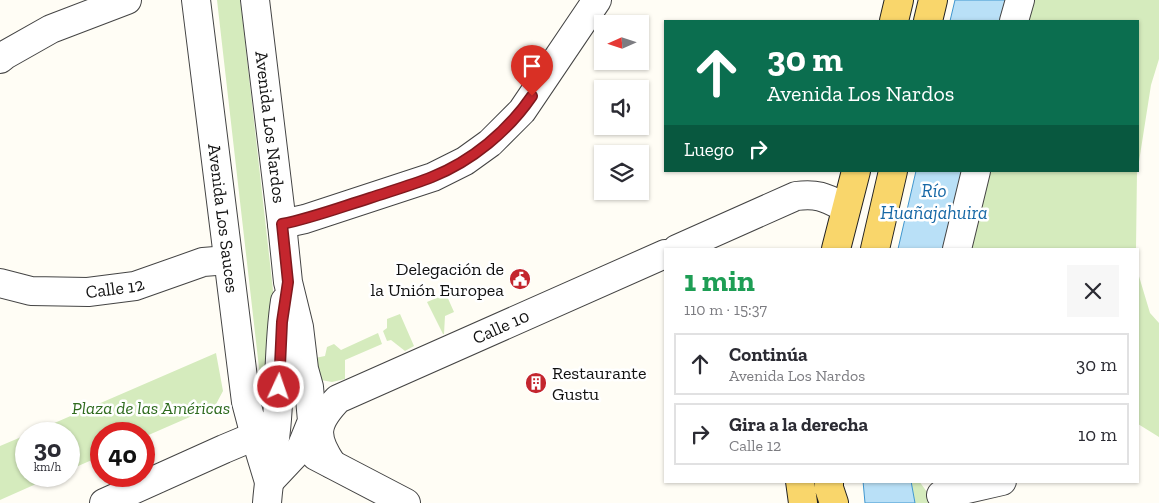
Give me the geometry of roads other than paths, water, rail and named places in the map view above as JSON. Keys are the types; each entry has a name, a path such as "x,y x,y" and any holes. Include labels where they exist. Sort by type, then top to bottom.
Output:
{"main road":[{"path":"894,20 899,0"},
{"path":"928,20 933,0"},
{"path":"836,248 856,172"},
{"path":"875,248 893,172"},
{"path":"846,208 859,216 862,221 863,228 858,248"},
{"path":"800,483 803,503"},
{"path":"829,483 834,503"},
{"path":"838,503 839,483"}],"street":[{"path":"0,60 5,55 51,29 127,0"},
{"name":"Avenida Los Sauces","path":"196,0 246,402 269,432 268,492"},
{"name":"Avenida Los Nardos","path":"255,0 288,282"},
{"path":"282,224 305,219 433,177 465,161 490,143 522,112 597,0"},
{"path":"1014,20 1020,0"},
{"path":"957,248 976,172"},
{"path":"679,248 796,196 810,194 826,198 846,208"},
{"name":"Calle 10","path":"338,398 664,254"},
{"name":"Calle 12","path":"0,282 31,291 88,292 134,286 203,262 228,260"},
{"path":"268,492 301,448 312,421 309,387 304,369 299,327 288,282"},
{"path":"269,432 288,282"},
{"path":"309,387 324,395 338,398"},
{"path":"332,464 324,452 319,439 320,423 327,410 338,398"},
{"path":"104,503 269,432 406,503"},
{"path":"939,493 992,483"}],"water":[{"path":"955,0 1009,0 1004,20 950,20"},
{"name":"Río Huañajahuira","path":"916,172 967,172 948,248 898,248"},
{"path":"863,483 911,483 915,503 865,503"}],"place":[{"name":"Delegación de la Unión Europea","path":"520,279"},
{"name":"Restaurante Gustu","path":"536,383"}],"park label":[{"name":"Plaza de las Américas","path":"151,408"}]}
